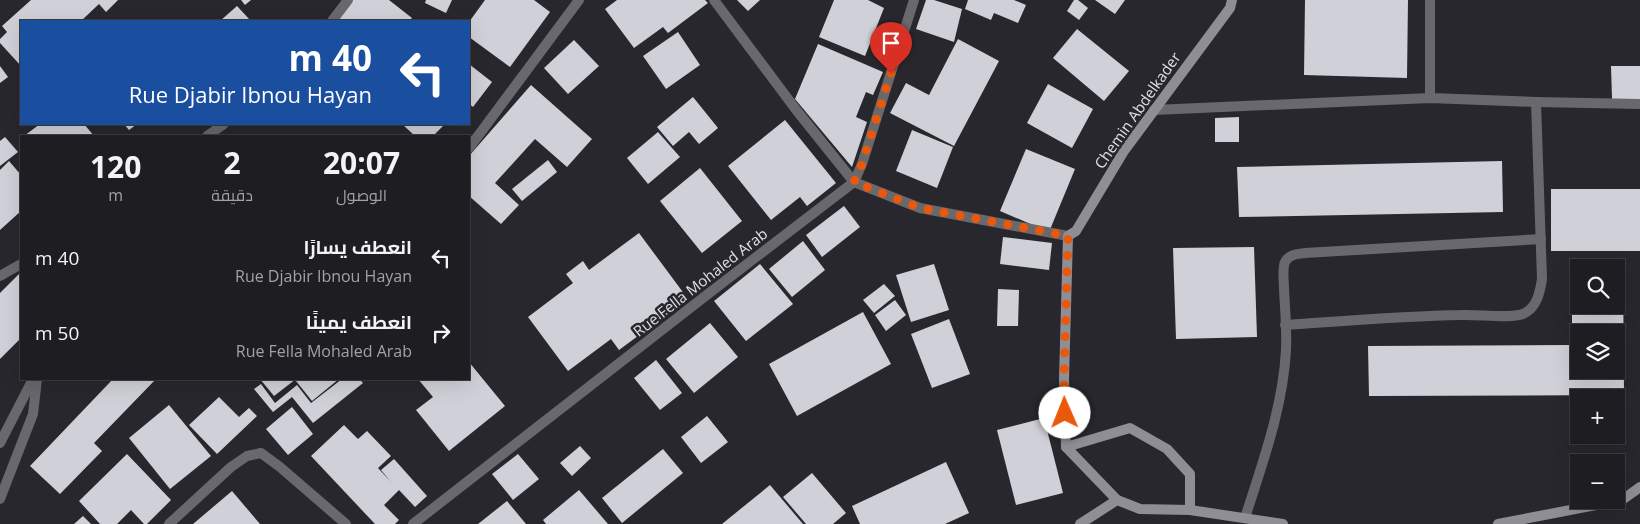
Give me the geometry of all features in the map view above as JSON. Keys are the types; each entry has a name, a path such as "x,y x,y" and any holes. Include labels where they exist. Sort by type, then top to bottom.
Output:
{"street":[{"path":"333,20 348,0"},
{"path":"470,147 579,0"},
{"path":"714,0 797,111 854,182 920,208 1068,236 1064,379 1066,447 1117,500 1140,509 1190,510 1284,524"},
{"name":"Rue Fella Mohaled Arab","path":"413,524 854,182 862,164 914,0"},
{"name":"Chemin Abdelkader","path":"1068,236 1076,232 1124,151 1230,8 1232,0"},
{"path":"1430,0 1430,98"},
{"path":"1154,110 1430,98 1640,104"},
{"path":"1285,325 1461,315 1515,316 1531,308 1536,302 1542,279 1536,102"},
{"path":"208,135 223,125"},
{"path":"1246,518 1280,398 1286,350 1285,262 1293,255 1541,239"},
{"path":"0,276 20,265"},
{"path":"0,443 34,380"},
{"path":"0,499 33,414 35,380"},
{"path":"1066,447 1130,428 1167,449 1190,474 1190,510"},
{"path":"168,524 231,467 247,456 261,453 346,524"},
{"path":"1498,524 1622,500 1640,488"},
{"path":"1080,524 1117,500"}],"building":[{"path":"31,0 118,0 106,12 99,4 82,20 20,20 20,65 0,43 0,39 7,32 2,26"},
{"path":"241,0 251,0 245,5"},
{"path":"351,0 389,0 412,18 410,20 339,20 337,18"},
{"path":"426,0 452,0 446,13 425,3"},
{"path":"485,0 534,0 550,12 510,67 470,38 470,21"},
{"path":"617,0 705,0 708,3 668,33 663,27 634,48 605,9"},
{"path":"737,0 760,0 748,11"},
{"path":"834,0 868,0 884,8 865,56 819,37"},
{"path":"926,0 934,0 962,9 954,42 916,29"},
{"path":"968,0 1014,0 1026,5 1018,23 994,13 991,20 965,9"},
{"path":"1074,0 1078,0 1088,8 1079,20 1067,11"},
{"path":"1095,0 1125,0 1115,14"},
{"path":"1305,0 1408,0 1407,78 1304,75"},
{"path":"237,6 250,20 221,20"},
{"path":"1077,29 1129,71 1104,101 1053,58"},
{"path":"678,32 700,65 666,89 643,56"},
{"path":"958,39 999,61 954,146 890,113 906,83 929,95"},
{"path":"574,40 599,66 568,94 544,68"},
{"path":"818,44 883,72 873,95 866,92 856,117 867,122 852,167 795,99"},
{"path":"470,65 492,82 473,107 470,105"},
{"path":"0,66 8,77 0,83"},
{"path":"1611,66 1640,66 1640,99 1612,99"},
{"path":"1048,84 1093,109 1072,148 1027,123"},
{"path":"531,85 592,139 567,167 535,139 495,183 519,205 501,224 470,197 470,155"},
{"path":"693,97 718,128 699,144 689,132 673,146 657,127"},
{"path":"1239,117 1239,142 1215,142 1215,118"},
{"path":"785,120 836,183 807,206 800,197 771,220 728,166"},
{"path":"39,125 85,125 93,135 25,135"},
{"path":"125,125 136,125 129,130"},
{"path":"403,125 444,125 434,135 414,135"},
{"path":"912,130 953,147 937,188 896,171"},
{"path":"658,132 680,157 648,184 627,158"},
{"path":"5,137 18,152 0,166 0,141"},
{"path":"1026,149 1075,169 1049,232 1000,211"},
{"path":"548,160 557,172 522,201 512,189"},
{"path":"9,161 20,174 20,212 0,230 0,170"},
{"path":"1502,161 1503,212 1239,217 1237,167"},
{"path":"700,168 742,221 702,253 660,201"},
{"path":"1551,189 1640,189 1640,251 1551,251"},
{"path":"844,206 860,227 822,257 806,235"},
{"path":"639,233 688,299 619,350 611,339 568,371 528,317 573,283 566,274 583,261 589,270"},
{"path":"1003,237 1052,243 1049,270 1000,264"},
{"path":"803,241 825,270 792,297 769,269"},
{"path":"1254,247 1257,337 1176,339 1173,248"},
{"path":"760,264 793,304 746,341 714,301"},
{"path":"934,264 949,310 911,322 896,275"},
{"path":"20,273 20,339 0,359 0,293"},
{"path":"884,284 895,296 874,313 863,300"},
{"path":"998,289 1019,290 1018,326 997,326"},
{"path":"895,300 906,315 886,331 875,315"},
{"path":"863,312 891,364 797,416 769,364"},
{"path":"1572,314 1623,314 1623,324 1572,324"},
{"path":"949,319 970,374 932,388 911,334"},
{"path":"710,323 738,357 694,393 666,359"},
{"path":"1570,345 1570,379 1624,379 1624,389 1570,389 1570,395 1369,396 1368,346"},
{"path":"656,360 682,393 660,410 634,378"},
{"path":"470,363 505,406 449,451 416,410 433,397 419,380 470,380"},
{"path":"112,380 155,380 94,443 102,451 60,494 30,466"},
{"path":"261,380 295,380 274,396"},
{"path":"298,380 338,380 312,401 296,381"},
{"path":"341,380 360,380 363,383 313,423 292,397 273,412 254,389 261,384 275,403 297,385 311,403"},
{"path":"219,397 239,417 249,408 257,416 217,454 189,425"},
{"path":"169,405 211,456 170,489 129,438"},
{"path":"292,407 313,434 288,455 266,429"},
{"path":"707,416 728,442 701,463 681,437"},
{"path":"1044,418 1063,493 1016,505 997,430"},
{"path":"344,425 358,439 367,431 391,456 378,468 391,482 381,470 394,459 427,496 415,507 399,490 384,505 399,520 395,524 375,524 311,456"},
{"path":"580,446 591,458 572,476 560,463"},
{"path":"663,449 683,473 622,523 602,498"},
{"path":"127,454 171,500 147,524 144,524 131,510 117,524 100,524 79,501"},
{"path":"518,454 539,479 513,500 492,474"},
{"path":"946,462 969,513 945,524 860,524 852,506"},
{"path":"812,473 846,513 833,524 806,524 783,497"},
{"path":"770,485 803,524 722,524"},
{"path":"579,490 608,524 546,524 543,520"},
{"path":"232,491 260,524 193,524"},
{"path":"507,501 526,524 478,524"},
{"path":"83,516 91,524 74,524"}],"route":[{"path":"891,73 862,164 854,182 920,208 1068,236 1064,379 1065,413"}]}
